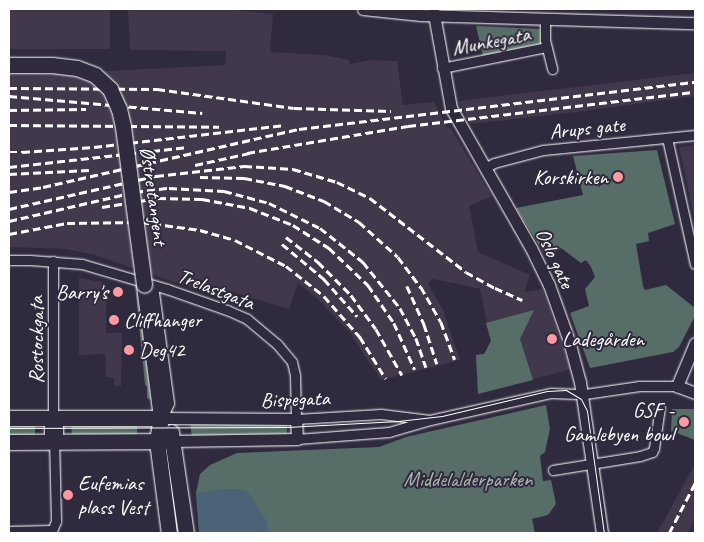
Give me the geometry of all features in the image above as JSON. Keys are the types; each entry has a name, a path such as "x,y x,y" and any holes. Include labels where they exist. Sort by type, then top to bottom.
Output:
{"highway":[{"name":"Østre tangent","path":"9,65 52,65 77,68 95,75 110,89 122,121 161,418"},
{"path":"9,418 161,418"},
{"path":"161,418 171,432 173,440 186,533"},
{"path":"161,418 157,441 169,533"},
{"path":"9,442 173,440"}],"street":[{"path":"363,9 695,23"},
{"name":"Oslo gate","path":"433,12 451,108 528,241 549,286 574,356 582,394 600,531"},
{"name":"Munkegata","path":"545,18 546,47 552,69"},
{"name":"Munkegata","path":"442,68 546,47"},
{"name":"Arups gate","path":"485,168 494,163 543,150 695,135"},
{"path":"666,138 695,264"},
{"name":"Trelastgata","path":"9,260 82,264 153,285 238,315 255,324 273,340 292,362 295,375 297,439"},
{"name":"Rostockgata","path":"51,532 56,521 54,441 58,436 58,422 53,418 54,262"},
{"name":"Trelastgata","path":"153,285 169,403 161,418"},
{"path":"695,343 678,386 695,393"},
{"name":"Bispegata","path":"173,440 297,439 386,433 430,420 551,393 582,394 639,386 678,386"},
{"path":"553,470 640,456 652,452 660,407"},
{"name":"Bispegata","path":"161,418 296,419 381,414 430,420"},
{"path":"9,530 51,532"}],"shaded area":[{"path":"9,9 110,9 110,49 9,49"},
{"path":"128,9 226,9 273,14 270,52 324,55 349,60 349,64 372,60 397,61 403,105 434,102 447,127 451,129 492,196 469,206 478,252 530,275 524,292 542,289 571,369 478,394 476,355 484,354 491,341 480,289 454,283 432,279 428,284 443,310 460,360 381,380 350,333 316,297 298,283 289,309 216,287 212,295 95,255 66,249 9,247 9,72 50,74 225,65 226,51 130,50"},
{"path":"695,73 695,96 576,112 470,124 458,101"},
{"path":"695,145 695,222 679,147"},
{"path":"79,278 106,283 106,333 122,333 121,386 114,386 114,378 106,377 105,354 79,355"},
{"path":"695,464 695,518 688,533 657,533"}],"green space":[{"path":"476,26 540,29 541,44 483,56"},
{"path":"657,150 675,224 648,233 649,241 636,244 643,286 645,290 666,285 695,308 695,316 679,347 673,352 590,368 570,313 589,306 585,289 595,277 591,267 586,260 581,263 561,248 547,258 516,208 583,195 573,156"},
{"path":"136,293 151,400 147,398 147,387 145,385"},
{"path":"534,310 520,339 533,380 478,394 476,355 484,354 491,341 486,323"},
{"name":"Middelalderparken","path":"546,405 550,429 545,452 540,456 543,481 551,480 556,504 548,515 532,519 535,533 199,533 196,493 200,474 210,465 237,453 379,447 406,437"},
{"name":"GSF - Gamlebyen bowl","path":"672,409 695,409 695,440 671,431"},
{"path":"9,422 35,422 35,437 9,437"},
{"path":"71,422 137,426 137,433 136,437 72,437"},
{"path":"190,422 287,422 287,435 192,438"}],"water":[{"path":"239,489 248,492 266,520 269,533 199,533 197,493"}],"tram line":[{"path":"9,428 287,427 398,421 442,416 547,391 566,390 581,399 587,411 604,533"}],"railway":[{"path":"9,192 43,187 299,129 695,82"},
{"path":"9,88 157,89 294,108 391,111"},
{"path":"247,153 408,126 695,92"},
{"path":"9,96 202,113"},
{"path":"9,110 86,109"},
{"path":"9,125 219,127"},
{"path":"22,152 94,147 283,125"},
{"path":"9,167 188,147"},
{"path":"9,152 29,152"},
{"path":"195,165 254,152"},
{"path":"9,209 156,176 244,166 293,169 337,182 370,198 466,272 522,300"},
{"path":"9,174 89,170"},
{"path":"200,177 244,178 285,186 324,201 359,222 398,257 421,287 441,322 455,360"},
{"path":"9,221 135,192 169,188 224,191 269,203 320,228 363,262 400,308 416,338 426,367"},
{"path":"102,207 158,198 202,199 250,208 293,225 329,248 368,285 394,323 415,370"},
{"path":"9,234 67,223 141,222 200,230 235,240 286,266 324,296 360,337 386,379"},
{"path":"286,237 318,262 351,295 376,329 402,375"},
{"path":"282,244 324,279 357,316"},
{"path":"407,286 424,324 437,364"},
{"path":"669,533 695,483"}],"place":[{"name":"Korskirken","path":"618,177"},
{"name":"Barry's","path":"118,292"},
{"name":"Cliffhanger","path":"114,320"},
{"name":"Ladegården","path":"552,339"},
{"name":"Deg42","path":"129,350"},
{"name":"GSF - Gamlebyen bowl","path":"684,422"},
{"name":"Eufemias plass Vest","path":"68,495"}]}
